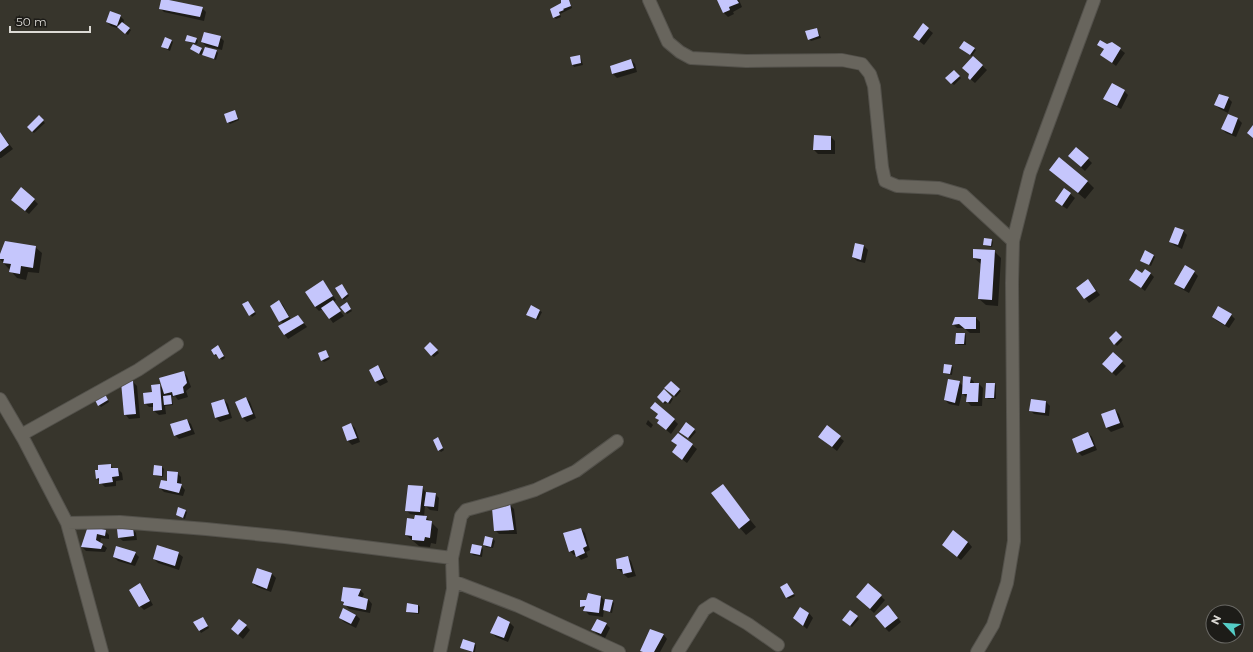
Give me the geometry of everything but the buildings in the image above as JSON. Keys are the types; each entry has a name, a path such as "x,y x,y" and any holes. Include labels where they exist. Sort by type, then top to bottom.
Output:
{"street":[{"path":"649,0 668,42 680,52 691,58 746,61 842,60 862,64 870,74 874,86 882,167 885,181 897,186 939,188 963,195 1013,241"},
{"path":"977,652 993,625 1007,583 1014,542 1013,241 1030,173 1094,0"},
{"path":"21,435 138,370 177,344"},
{"path":"0,399 21,435 67,523 102,652"},
{"path":"440,652 453,589 452,558 461,516 466,510 535,490 576,471 617,441"},
{"path":"67,523 120,522 206,529 285,537 452,558"},
{"path":"453,581 518,606 619,652"},
{"path":"678,652 704,610 713,604 748,624 778,645"}]}
